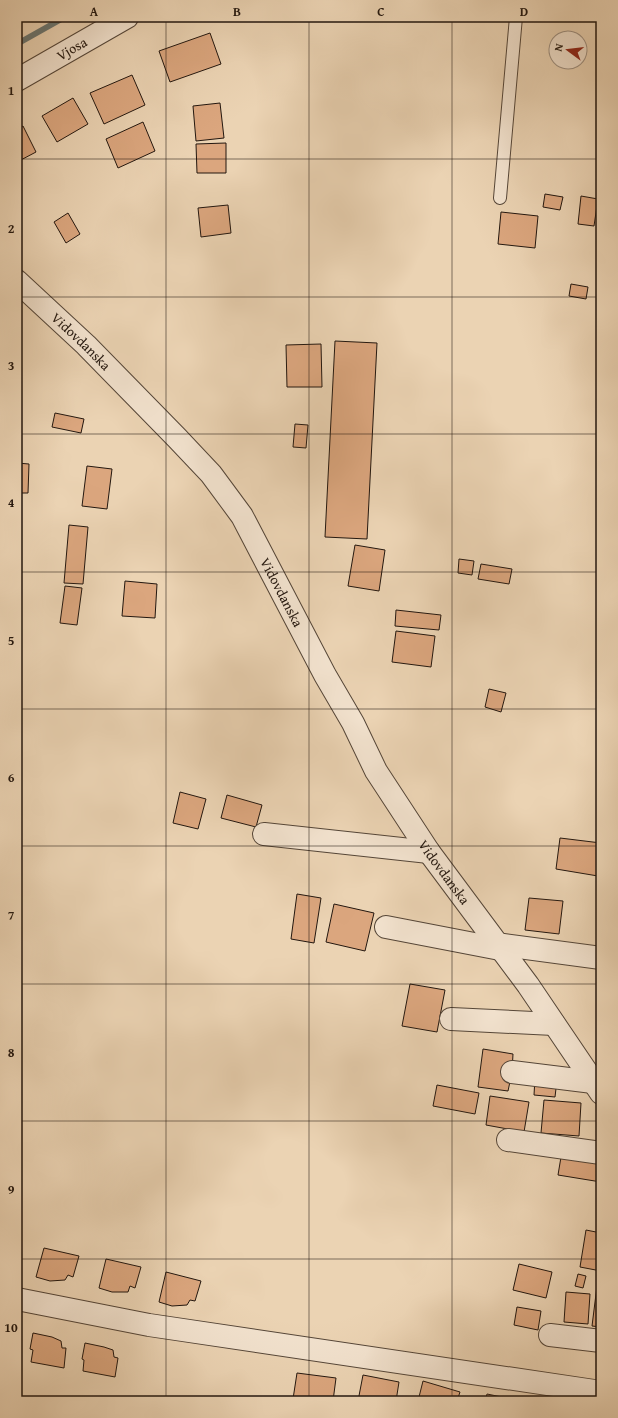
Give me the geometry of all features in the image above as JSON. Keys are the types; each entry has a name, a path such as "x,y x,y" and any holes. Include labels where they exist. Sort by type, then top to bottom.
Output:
{"street":[{"name":"Vjosa","path":"17,80 127,17"},
{"name":"Vidovdanska","path":"17,280 86,345 177,438 211,474 242,516 325,675 353,723 376,771 429,852 528,985 597,1087"},
{"path":"264,834 429,852"},
{"path":"386,928 498,946 601,958"},
{"path":"452,1019 554,1024"},
{"path":"512,1072 597,1087"},
{"path":"508,1140 601,1153"},
{"path":"17,1299 150,1325 601,1392"},
{"path":"550,1335 601,1341"}],"lane":[{"path":"500,198 516,17"}],"building":[{"path":"210,33 221,64 170,82 159,51"},
{"path":"132,75 145,105 104,124 90,93"},
{"path":"73,98 88,124 57,142 42,116"},
{"path":"220,103 224,138 196,141 193,106"},
{"path":"143,122 155,151 118,168 106,139"},
{"path":"23,126 36,152 17,162 17,129"},
{"path":"226,143 226,173 197,173 196,144"},
{"path":"545,194 563,197 560,210 543,207"},
{"path":"581,196 598,199 594,226 578,224"},
{"path":"228,205 231,233 201,237 198,208"},
{"path":"501,212 538,216 535,248 498,244"},
{"path":"68,213 80,234 66,243 54,222"},
{"path":"571,284 588,287 586,299 569,296"},
{"path":"335,341 377,343 367,539 325,537"},
{"path":"321,344 322,387 287,387 286,345"},
{"path":"55,413 84,419 81,433 52,427"},
{"path":"295,424 308,425 306,448 293,447"},
{"path":"17,463 29,464 28,493 17,493"},
{"path":"87,466 112,469 107,509 82,506"},
{"path":"69,525 88,527 83,584 64,583"},
{"path":"355,545 385,550 379,591 348,586"},
{"path":"459,559 474,561 472,575 458,573"},
{"path":"481,564 512,569 509,584 478,579"},
{"path":"125,581 157,584 155,618 122,616"},
{"path":"65,586 82,588 77,625 60,623"},
{"path":"396,610 441,615 439,630 395,626"},
{"path":"396,631 435,636 431,667 392,662"},
{"path":"489,689 506,693 501,712 485,707"},
{"path":"180,792 206,799 198,829 173,823"},
{"path":"227,795 262,805 256,827 221,818"},
{"path":"560,838 601,843 598,876 556,869"},
{"path":"297,894 321,898 314,943 291,939"},
{"path":"529,898 563,901 559,934 525,930"},
{"path":"334,904 374,913 365,951 326,942"},
{"path":"410,984 445,990 437,1032 402,1026"},
{"path":"483,1049 513,1054 512,1072 508,1091 478,1087"},
{"path":"535,1078 557,1080 555,1097 534,1095"},
{"path":"437,1085 479,1093 475,1114 433,1106"},
{"path":"490,1096 529,1102 524,1132 486,1125"},
{"path":"544,1100 581,1103 579,1136 541,1133"},
{"path":"561,1157 601,1163 601,1182 558,1175"},
{"path":"586,1230 601,1233 601,1271 580,1267"},
{"path":"44,1248 79,1256 73,1277 68,1275 65,1280 50,1281 36,1277"},
{"path":"106,1259 141,1267 135,1288 130,1286 128,1292 112,1292 99,1288"},
{"path":"519,1264 552,1272 546,1298 513,1290"},
{"path":"166,1272 201,1281 195,1301 190,1300 187,1305 172,1306 159,1302"},
{"path":"578,1274 586,1276 583,1288 575,1286"},
{"path":"597,1286 601,1287 601,1327 592,1326"},
{"path":"566,1292 590,1294 588,1324 564,1322"},
{"path":"517,1307 541,1311 538,1330 514,1325"},
{"path":"33,1333 52,1337 61,1341 62,1348 66,1348 64,1368 31,1362 33,1350 30,1349"},
{"path":"85,1343 113,1350 114,1357 118,1358 115,1377 83,1371 84,1360 82,1359"},
{"path":"297,1373 336,1378 333,1401 293,1399"},
{"path":"363,1375 399,1382 396,1401 358,1401"},
{"path":"423,1381 460,1392 457,1401 418,1401"},
{"path":"487,1394 521,1401 485,1401"}],"waterway":[{"path":"17,44 65,17"}]}
